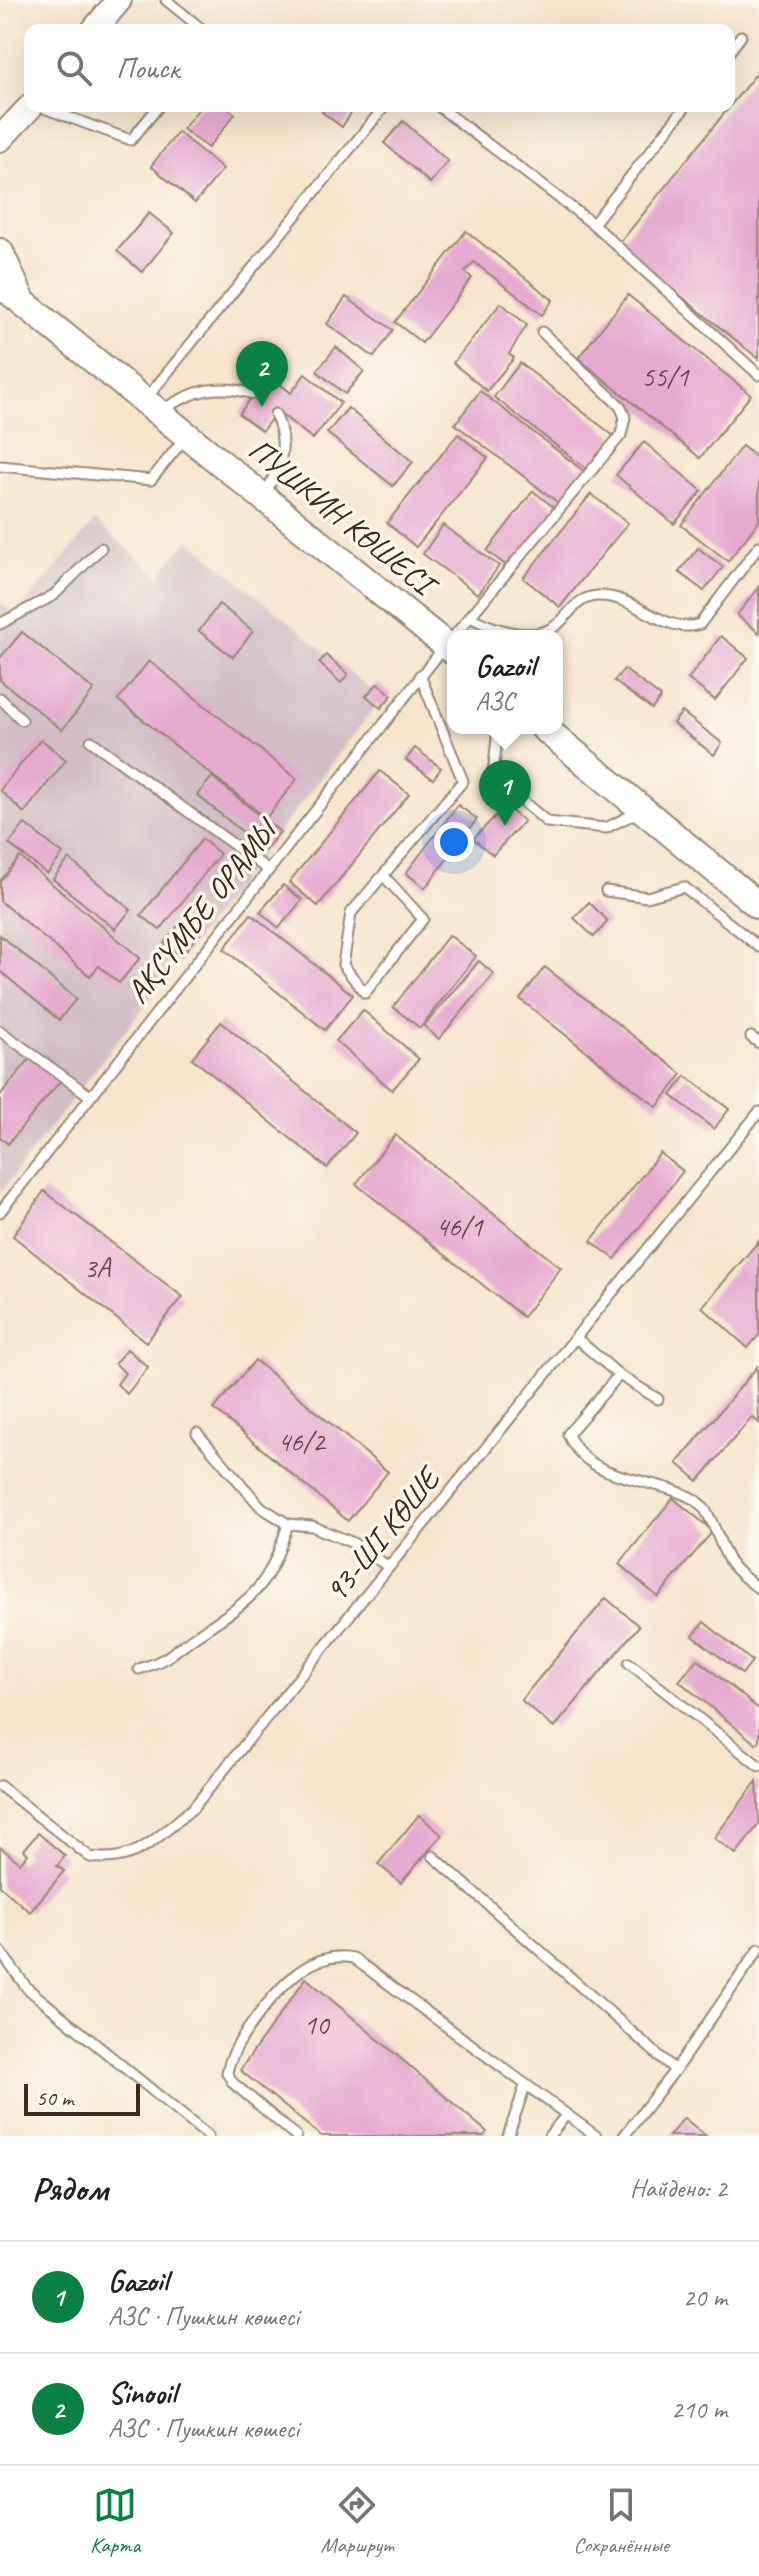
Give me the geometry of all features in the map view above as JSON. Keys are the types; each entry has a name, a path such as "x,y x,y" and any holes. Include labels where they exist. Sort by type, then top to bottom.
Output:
{"main road":[{"path":"0,252 24,306"},
{"name":"ПУШКИН КӨШЕСІ","path":"0,284 263,497 447,639"},
{"path":"551,734 759,906"}],"street":[{"path":"99,24 119,0"},
{"path":"0,139 25,112"}],"lane":[{"path":"166,0 196,24"},
{"path":"735,44 741,36"},
{"path":"54,112 131,140 154,112"},
{"path":"152,406 380,112"},
{"path":"446,112 593,224 759,375"},
{"path":"593,224 681,112"},
{"name":"АҚСҮМБЕ ОРАМЫ","path":"462,630 621,435 625,424 620,406 542,332"},
{"path":"152,406 216,387 254,394"},
{"path":"263,497 279,467 284,446 275,414"},
{"path":"0,466 151,480 187,435"},
{"path":"548,630 576,603 599,595 646,608 675,627 700,624 759,546"},
{"path":"0,624 54,595 101,548"},
{"path":"472,618 504,630"},
{"name":"АҚСҮМБЕ ОРАМЫ","path":"0,1212 420,675 447,646"},
{"path":"383,875 423,919 365,993 343,965 351,913 383,875 463,781 420,675"},
{"path":"0,698 22,720"},
{"path":"497,734 493,776 547,822 606,828 643,810"},
{"path":"91,741 267,869"},
{"path":"606,891 647,897 684,887 759,947"},
{"path":"0,1031 90,1096"},
{"name":"93-ШІ КӨШЕ","path":"0,1786 90,1857 127,1858 193,1808 759,1112"},
{"path":"576,1338 619,1375 658,1399"},
{"path":"619,1375 568,1434 573,1445 581,1456 607,1472 667,1487 699,1502 732,1566 759,1589"},
{"path":"197,1433 261,1507 288,1524 312,1526 353,1543 389,1567"},
{"path":"139,1669 168,1659 248,1602 277,1558 288,1524"},
{"path":"629,1663 759,1766"},
{"path":"433,1856 675,2070"},
{"path":"624,2136 675,2070 759,1949"},
{"path":"0,1951 27,1988 208,2136"},
{"path":"296,2136 233,2083 227,2073 229,2058 248,2030 300,1971 337,1955 353,1958 596,2136"},
{"path":"508,2136 525,2086"},
{"path":"549,2136 566,2115"}],"shaded area":[{"path":"95,521 159,576 188,539 382,698 0,1193 0,602 16,615"}],"building":[{"path":"759,70 759,359 618,245 725,112 735,112 735,100"},
{"path":"196,112 235,114 208,148 183,129"},
{"path":"322,112 352,112 342,127"},
{"path":"403,121 448,161 430,183 384,143"},
{"path":"178,132 223,169 195,203 151,166"},
{"path":"149,213 174,233 142,272 117,251"},
{"path":"466,231 553,300 542,315 474,262 465,272 472,278 422,343 395,322"},
{"path":"628,295 751,395 700,458 578,358"},
{"path":"346,297 393,330 374,357 327,324"},
{"path":"501,303 527,325 509,354 514,358 487,391 453,363"},
{"path":"336,347 364,371 345,394 317,371"},
{"path":"520,363 615,437 589,471 494,397"},
{"path":"305,374 341,403 313,439 277,411 262,431 239,414 257,389 261,392 269,375 291,393"},
{"path":"480,391 585,472 560,504 455,424"},
{"path":"348,408 413,462 393,486 327,433"},
{"path":"458,434 488,458 416,547 387,523"},
{"path":"644,442 702,491 674,524 616,475"},
{"path":"742,446 759,459 759,521 728,561 681,525"},
{"path":"533,491 556,509 511,569 487,551"},
{"path":"591,494 628,523 560,607 523,578"},
{"path":"443,525 499,566 478,594 423,554"},
{"path":"698,548 723,567 704,591 679,572"},
{"path":"759,587 759,633 737,615"},
{"path":"219,604 253,631 233,657 199,631"},
{"path":"22,632 94,690 62,730 0,680 0,658"},
{"path":"721,636 748,658 715,700 688,679"},
{"path":"326,655 348,674 341,683 319,663"},
{"path":"149,661 297,779 266,818 118,700"},
{"path":"624,669 661,697 652,709 614,681"},
{"path":"378,683 392,695 381,708 366,696"},
{"path":"682,712 722,743 714,755 673,723"},
{"path":"41,739 66,760 24,813 0,790"},
{"path":"415,748 441,768 433,779 406,760"},
{"path":"380,771 409,794 318,906 289,882"},
{"path":"212,777 280,832 265,850 197,795"},
{"path":"458,805 477,819 425,888 406,873"},
{"path":"505,806 524,821 493,855 473,839"},
{"path":"25,824 63,854 47,874 9,844"},
{"path":"202,839 220,854 160,930 141,915"},
{"path":"20,857 140,958 119,983 99,966 90,976 0,901 0,881"},
{"path":"69,859 131,910 115,929 53,879"},
{"path":"283,885 302,900 279,928 260,912"},
{"path":"589,902 608,921 594,937 574,918"},
{"path":"251,914 353,995 325,1030 224,949"},
{"path":"183,920 200,933 181,956 164,943"},
{"path":"0,935 76,999 59,1020 0,971"},
{"path":"449,935 476,956 420,1028 393,1007"},
{"path":"479,961 494,974 439,1039 424,1026"},
{"path":"545,967 682,1074 657,1107 520,999"},
{"path":"363,1010 419,1059 392,1090 336,1041"},
{"path":"221,1022 356,1133 327,1168 192,1058"},
{"path":"33,1055 62,1079 8,1144 0,1137 0,1095"},
{"path":"686,1076 729,1109 714,1129 671,1095"},
{"path":"395,1135 561,1268 523,1317 356,1184"},
{"path":"660,1153 683,1171 615,1259 591,1241"},
{"path":"44,1191 183,1297 146,1342 13,1236"},
{"path":"759,1241 759,1335 748,1348 702,1307"},
{"path":"127,1349 148,1367 127,1394 117,1384 125,1373 115,1363"},
{"path":"255,1360 388,1472 348,1521 214,1409"},
{"path":"757,1367 759,1423 752,1417 698,1481 677,1463"},
{"path":"673,1498 713,1531 658,1597 619,1564"},
{"path":"606,1598 639,1626 554,1728 521,1700"},
{"path":"704,1622 752,1661 742,1674 693,1636"},
{"path":"697,1659 759,1709 759,1740 756,1744 679,1681"},
{"path":"757,1781 759,1824 736,1854 714,1838"},
{"path":"419,1815 442,1835 401,1883 378,1864"},
{"path":"38,1833 65,1856 57,1866 64,1871 30,1912 0,1886 0,1847 20,1863 28,1854 24,1850"},
{"path":"306,1978 487,2132 484,2136 321,2136 240,2070"},
{"path":"684,2118 706,2136 669,2136"}],"place":[{"name":"Sinooil","path":"262,407"},
{"name":"Gazoil","path":"505,826"}]}
